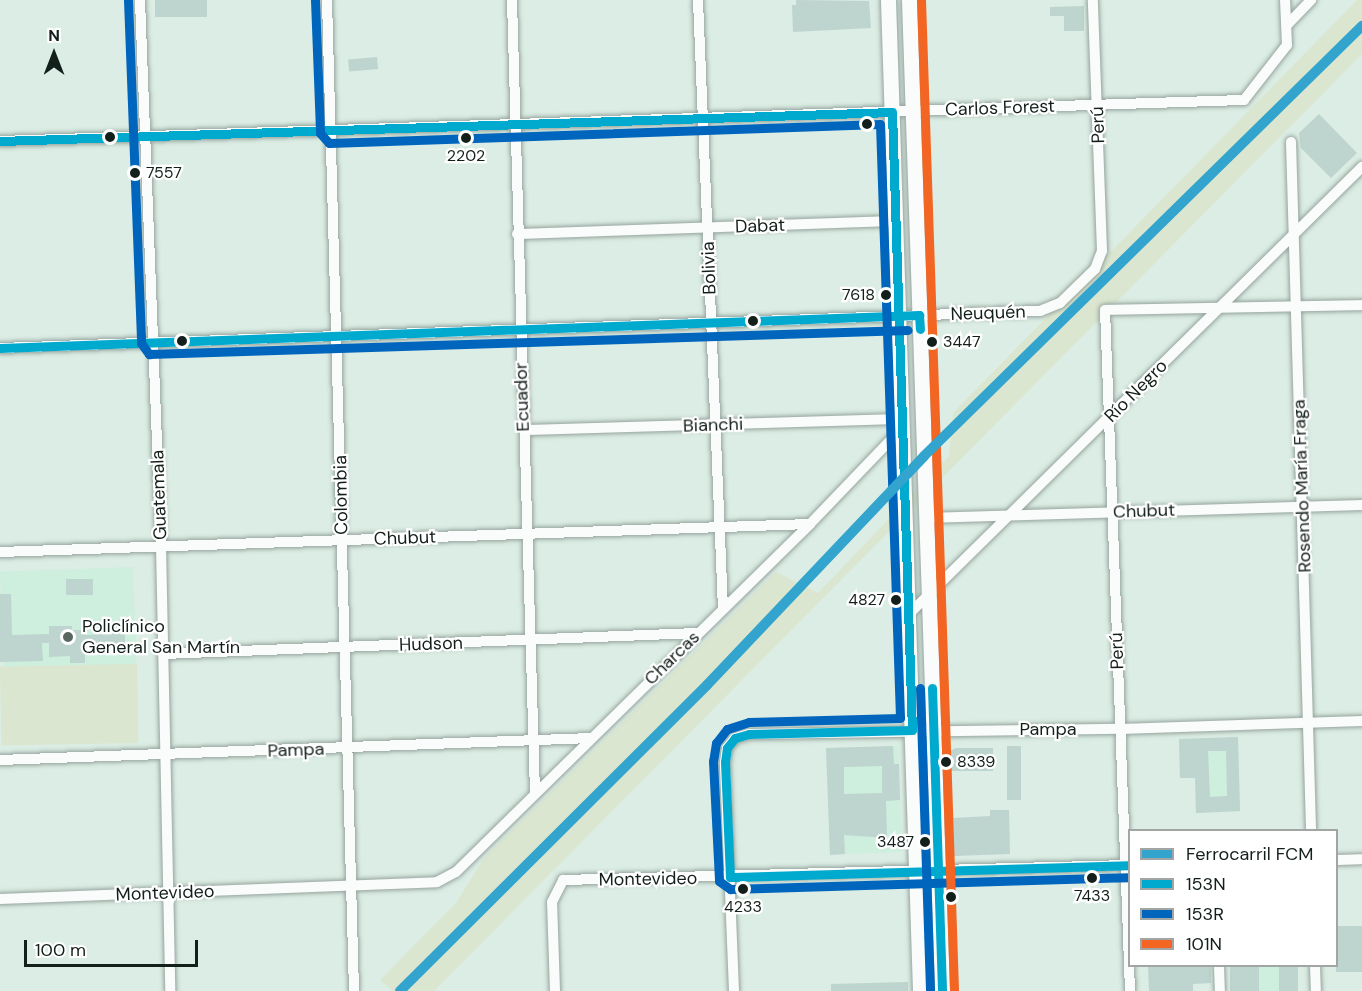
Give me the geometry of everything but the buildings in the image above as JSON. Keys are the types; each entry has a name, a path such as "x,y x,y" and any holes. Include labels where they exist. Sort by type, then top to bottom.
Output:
{"main road":[{"path":"888,0 920,991"},
{"path":"909,0 942,991"}],"street":[{"name":"Guatemala","path":"140,0 161,546 170,991"},
{"name":"Colombia","path":"327,0 354,991"},
{"name":"Ecuador","path":"512,0 535,793"},
{"name":"Bolivia","path":"698,0 723,608"},
{"name":"Perú","path":"1040,311 1067,296 1095,269 1102,251 1093,0"},
{"path":"1285,0 1287,25"},
{"path":"1287,25 1311,0"},
{"name":"Carlos Forest","path":"0,141 1244,100 1287,45 1287,25"},
{"name":"Rosendo María Fraga","path":"1291,142 1311,829"},
{"name":"Río Negro","path":"908,615 1362,167"},
{"name":"Dabat","path":"518,234 895,221"},
{"path":"1219,309 1362,305"},
{"name":"Perú","path":"1128,907 1106,310 1219,309"},
{"name":"Neuquén","path":"0,348 1040,311"},
{"name":"Bianchi","path":"524,430 715,425 902,424"},
{"name":"Charcas","path":"437,882 456,872 810,524 902,424"},
{"name":"Chubut","path":"926,518 1362,505"},
{"name":"Chubut","path":"0,552 810,524"},
{"name":"Hudson","path":"163,654 698,633"},
{"name":"Pampa","path":"730,877 725,762 727,747 735,738 749,734 933,729 1120,729 1362,721"},
{"name":"Pampa","path":"0,760 533,742 591,738"},
{"path":"1338,860 1362,859"},
{"name":"Montevideo","path":"555,991 552,902 563,880 1127,865"},
{"path":"730,877 734,991"},
{"name":"Montevideo","path":"0,899 437,882"},
{"name":"Perú","path":"1129,967 1130,991"},
{"path":"1220,967 1220,991"},
{"path":"1315,967 1316,991"}],"shaded area":[{"path":"1357,0 1362,0 1362,54 434,991 393,991 380,980 456,903 484,858 776,572 818,593 949,456 953,413"},
{"name":"Policlínico General San Martín","path":"133,567 136,664 3,669 0,572"},
{"path":"137,664 138,743 1,745 0,666"},
{"path":"1238,737 1240,811 1196,813 1195,778 1180,778 1179,739"},
{"path":"898,746 902,852 830,854 826,749"},
{"path":"1230,967 1298,967 1298,991 1230,991"}],"rail line":[{"name":"FCM","path":"400,991 707,685 924,456 1362,26"}],"transit line":[{"name":"153R","path":"128,0 141,343 149,354 908,330"},
{"name":"153R","path":"315,0 320,133 329,143 880,124 900,718 749,722 727,729 716,743 713,761 719,881 730,889 1128,877"},
{"name":"101N","path":"921,0 954,991"},
{"name":"153N","path":"0,141 892,112 912,730 749,734 735,738 727,748 725,762 730,877 1128,865"},
{"name":"153N","path":"0,348 919,315 920,329"},
{"name":"153R","path":"920,688 930,991"},
{"name":"153N","path":"932,688 942,991"}],"place":[{"name":"2202","path":"466,138"},
{"name":"7557","path":"135,173"},
{"name":"7618","path":"886,295"},
{"name":"3447","path":"932,342"},
{"name":"4827","path":"896,600"},
{"name":"Policlínico General San Martín","path":"68,637"},
{"name":"8339","path":"946,762"},
{"name":"3487","path":"925,842"},
{"name":"7433","path":"1092,878"},
{"name":"4233","path":"743,889"}]}
